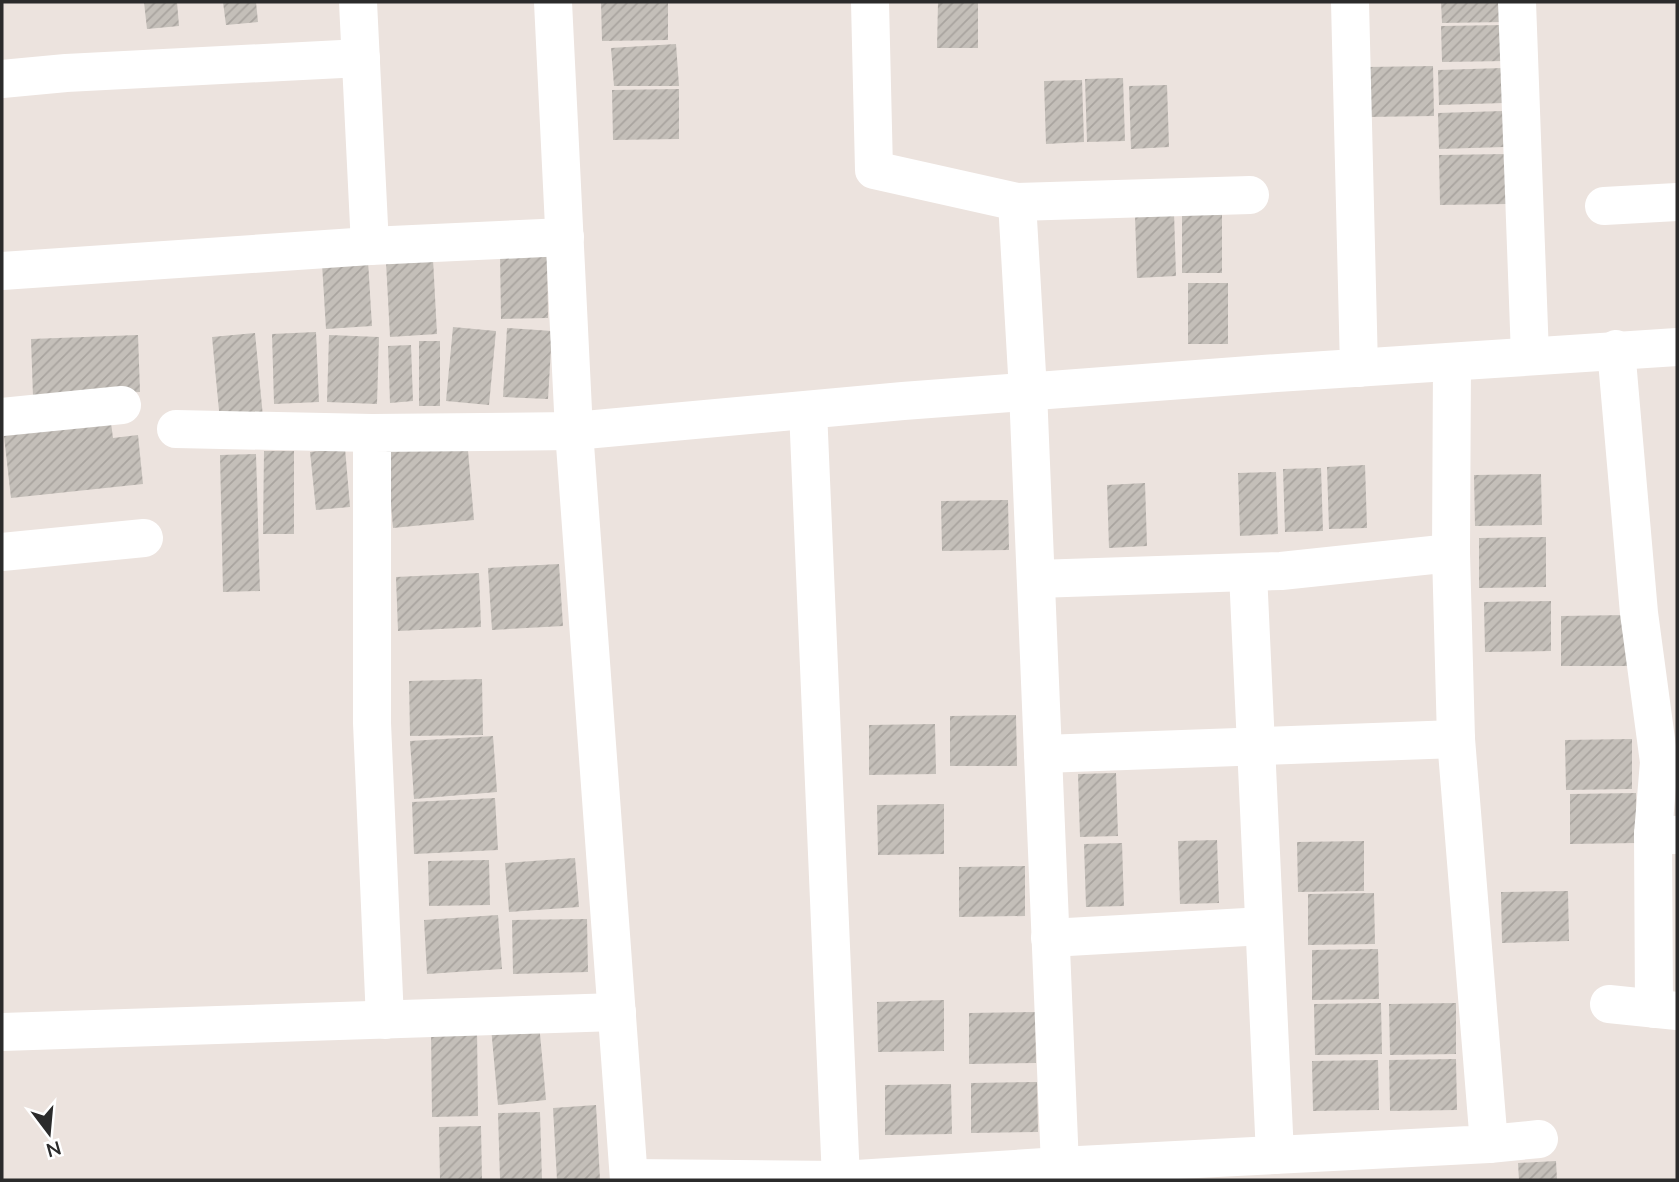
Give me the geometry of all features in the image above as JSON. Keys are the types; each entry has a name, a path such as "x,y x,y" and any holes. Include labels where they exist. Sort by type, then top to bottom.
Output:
{"street":[{"path":"358,2 370,246"},
{"path":"553,2 574,431 629,1179 841,1180 1275,1155 1327,1166 1539,1139"},
{"path":"870,2 874,170 1017,202 1250,195"},
{"path":"1350,2 1359,368"},
{"path":"1517,2 1530,356"},
{"path":"2,79 66,73 361,58"},
{"path":"1017,202 1028,391 1060,1166"},
{"path":"1604,206 1677,202"},
{"path":"2,271 370,246 565,237"},
{"path":"176,429 372,433 574,431 1028,391 1677,346"},
{"path":"1609,1004 1666,1010 1665,834 1659,762 1639,613 1616,349"},
{"path":"1452,363 1451,553 1455,739 1489,1144"},
{"path":"2,417 122,405"},
{"path":"808,410 841,1180"},
{"path":"372,433 372,723 385,1020"},
{"path":"2,552 144,538"},
{"path":"1036,579 1281,571 1451,553"},
{"path":"1248,573 1275,1155"},
{"path":"1042,754 1455,739"},
{"path":"1050,938 1264,926"},
{"path":"2,1032 617,1012"}],"building":[{"path":"144,2 177,2 179,26 147,29"},
{"path":"223,2 256,2 258,22 226,25"},
{"path":"601,2 668,2 668,40 602,41"},
{"path":"938,2 978,2 978,48 937,48"},
{"path":"1441,2 1506,2 1506,22 1442,23"},
{"path":"1506,25 1507,61 1442,62 1441,26"},
{"path":"676,44 679,86 614,86 611,48"},
{"path":"1433,66 1434,116 1367,117 1367,67"},
{"path":"1503,68 1504,103 1439,105 1438,70"},
{"path":"1123,78 1125,141 1087,142 1085,79"},
{"path":"1082,80 1084,142 1046,144 1044,81"},
{"path":"1167,85 1169,147 1131,149 1129,86"},
{"path":"679,89 679,139 613,140 612,90"},
{"path":"1503,111 1504,147 1439,149 1438,113"},
{"path":"1506,154 1507,204 1440,205 1439,155"},
{"path":"1182,212 1222,212 1222,273 1182,273"},
{"path":"1174,213 1176,276 1137,278 1135,215"},
{"path":"547,251 548,318 501,319 500,252"},
{"path":"433,259 437,334 390,337 386,262"},
{"path":"368,261 372,326 326,329 322,264"},
{"path":"1188,283 1228,283 1228,344 1188,344"},
{"path":"453,327 496,331 489,405 446,401"},
{"path":"507,328 552,331 548,399 503,397"},
{"path":"316,332 319,402 274,404 272,334"},
{"path":"255,333 263,417 220,421 212,337"},
{"path":"138,335 140,392 33,397 31,339"},
{"path":"329,335 379,337 377,404 327,402"},
{"path":"419,341 440,341 440,406 419,406"},
{"path":"411,345 413,401 390,403 388,346"},
{"path":"110,415 113,438 138,435 143,484 11,498 3,427"},
{"path":"467,439 474,520 393,528 386,446"},
{"path":"345,448 350,507 316,510 310,452"},
{"path":"264,451 294,451 294,534 263,534"},
{"path":"256,454 260,591 223,592 220,455"},
{"path":"1365,465 1367,528 1329,529 1327,467"},
{"path":"1321,468 1323,531 1285,532 1283,469"},
{"path":"1276,472 1278,534 1240,536 1238,473"},
{"path":"1541,474 1542,525 1475,526 1474,475"},
{"path":"1145,483 1147,546 1109,548 1107,485"},
{"path":"1008,500 1009,550 942,551 941,501"},
{"path":"1546,537 1546,587 1479,588 1479,538"},
{"path":"559,564 563,626 492,630 488,568"},
{"path":"479,573 481,627 398,631 396,577"},
{"path":"1551,601 1551,651 1485,652 1484,602"},
{"path":"1628,615 1628,666 1561,666 1561,616"},
{"path":"482,679 483,735 410,736 409,681"},
{"path":"1016,715 1017,766 950,766 950,716"},
{"path":"935,724 936,774 869,775 869,725"},
{"path":"493,736 497,792 414,799 410,741"},
{"path":"1632,739 1632,789 1566,790 1565,740"},
{"path":"1116,773 1118,836 1080,837 1078,774"},
{"path":"1636,793 1637,843 1570,844 1570,794"},
{"path":"495,798 498,850 414,854 412,802"},
{"path":"944,804 944,854 878,855 877,805"},
{"path":"1217,840 1219,903 1180,904 1178,841"},
{"path":"1364,841 1364,891 1298,892 1297,842"},
{"path":"1122,843 1124,906 1086,907 1084,844"},
{"path":"575,858 579,907 509,912 505,863"},
{"path":"489,860 490,905 429,906 428,861"},
{"path":"1025,866 1025,916 959,917 959,867"},
{"path":"1568,891 1569,941 1502,943 1501,892"},
{"path":"1374,893 1375,944 1308,945 1308,894"},
{"path":"498,915 502,969 427,974 424,920"},
{"path":"587,919 588,972 513,974 512,920"},
{"path":"1378,949 1379,999 1312,1000 1312,950"},
{"path":"944,1000 944,1051 878,1052 877,1002"},
{"path":"1381,1003 1382,1054 1315,1055 1314,1004"},
{"path":"1456,1003 1456,1054 1390,1055 1389,1004"},
{"path":"1035,1012 1036,1063 969,1064 969,1013"},
{"path":"539,1023 546,1100 498,1105 491,1027"},
{"path":"477,1028 478,1116 432,1117 431,1029"},
{"path":"1456,1059 1457,1110 1390,1111 1389,1060"},
{"path":"1378,1060 1379,1110 1313,1111 1312,1061"},
{"path":"1037,1082 1038,1132 971,1133 971,1083"},
{"path":"951,1084 952,1134 885,1135 885,1085"},
{"path":"596,1105 600,1180 557,1180 553,1108"},
{"path":"540,1112 542,1180 500,1180 498,1113"},
{"path":"481,1126 482,1180 440,1180 439,1127"},
{"path":"1556,1161 1557,1180 1519,1180 1518,1163"}]}
